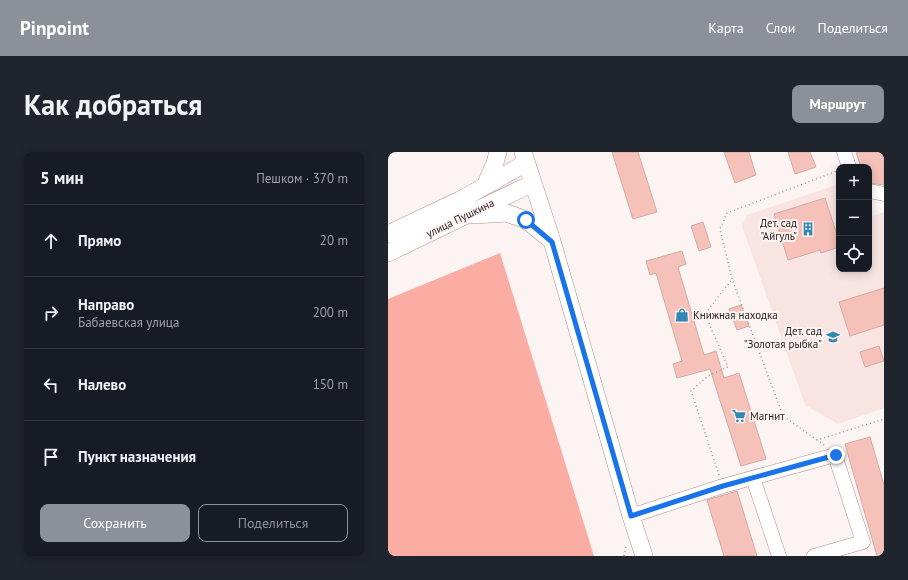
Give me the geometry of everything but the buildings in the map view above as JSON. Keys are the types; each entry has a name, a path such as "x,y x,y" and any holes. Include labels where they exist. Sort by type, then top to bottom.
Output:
{"main road":[{"path":"485,186 498,152"},
{"path":"525,158 552,242 631,516 644,556"},
{"name":"улица Пушкина","path":"388,234 460,200 485,186 525,158"},
{"name":"улица Пушкина","path":"388,253 533,183"},
{"path":"466,216 507,213 526,220 552,242"}],"lane":[{"path":"844,152 848,164"},
{"path":"872,192 884,194"},
{"path":"631,516 770,472 836,455 863,542 814,556"},
{"path":"753,478 779,556"}],"path":[{"path":"836,172 726,213 720,229 732,279 783,416 836,455"},
{"path":"723,486 691,390 708,376 728,367 705,314 732,279"},
{"path":"817,440 884,419"}],"shaded area":[{"name":"Дет. сад \"Золотая рыбка\"","path":"836,185 836,272 872,272 872,216 884,212 884,408 838,424 805,405 742,226 747,215"},
{"path":"500,253 594,556 388,556 388,299"}],"place":[{"name":"Дет. сад \"Айгуль\"","path":"808,229"},
{"name":"Книжная находка","path":"682,315"},
{"name":"Дет. сад \"Золотая рыбка\"","path":"833,337"},
{"name":"Магнит","path":"739,416"}],"route":[{"path":"526,220 552,242 631,516 770,472 836,455"}]}
